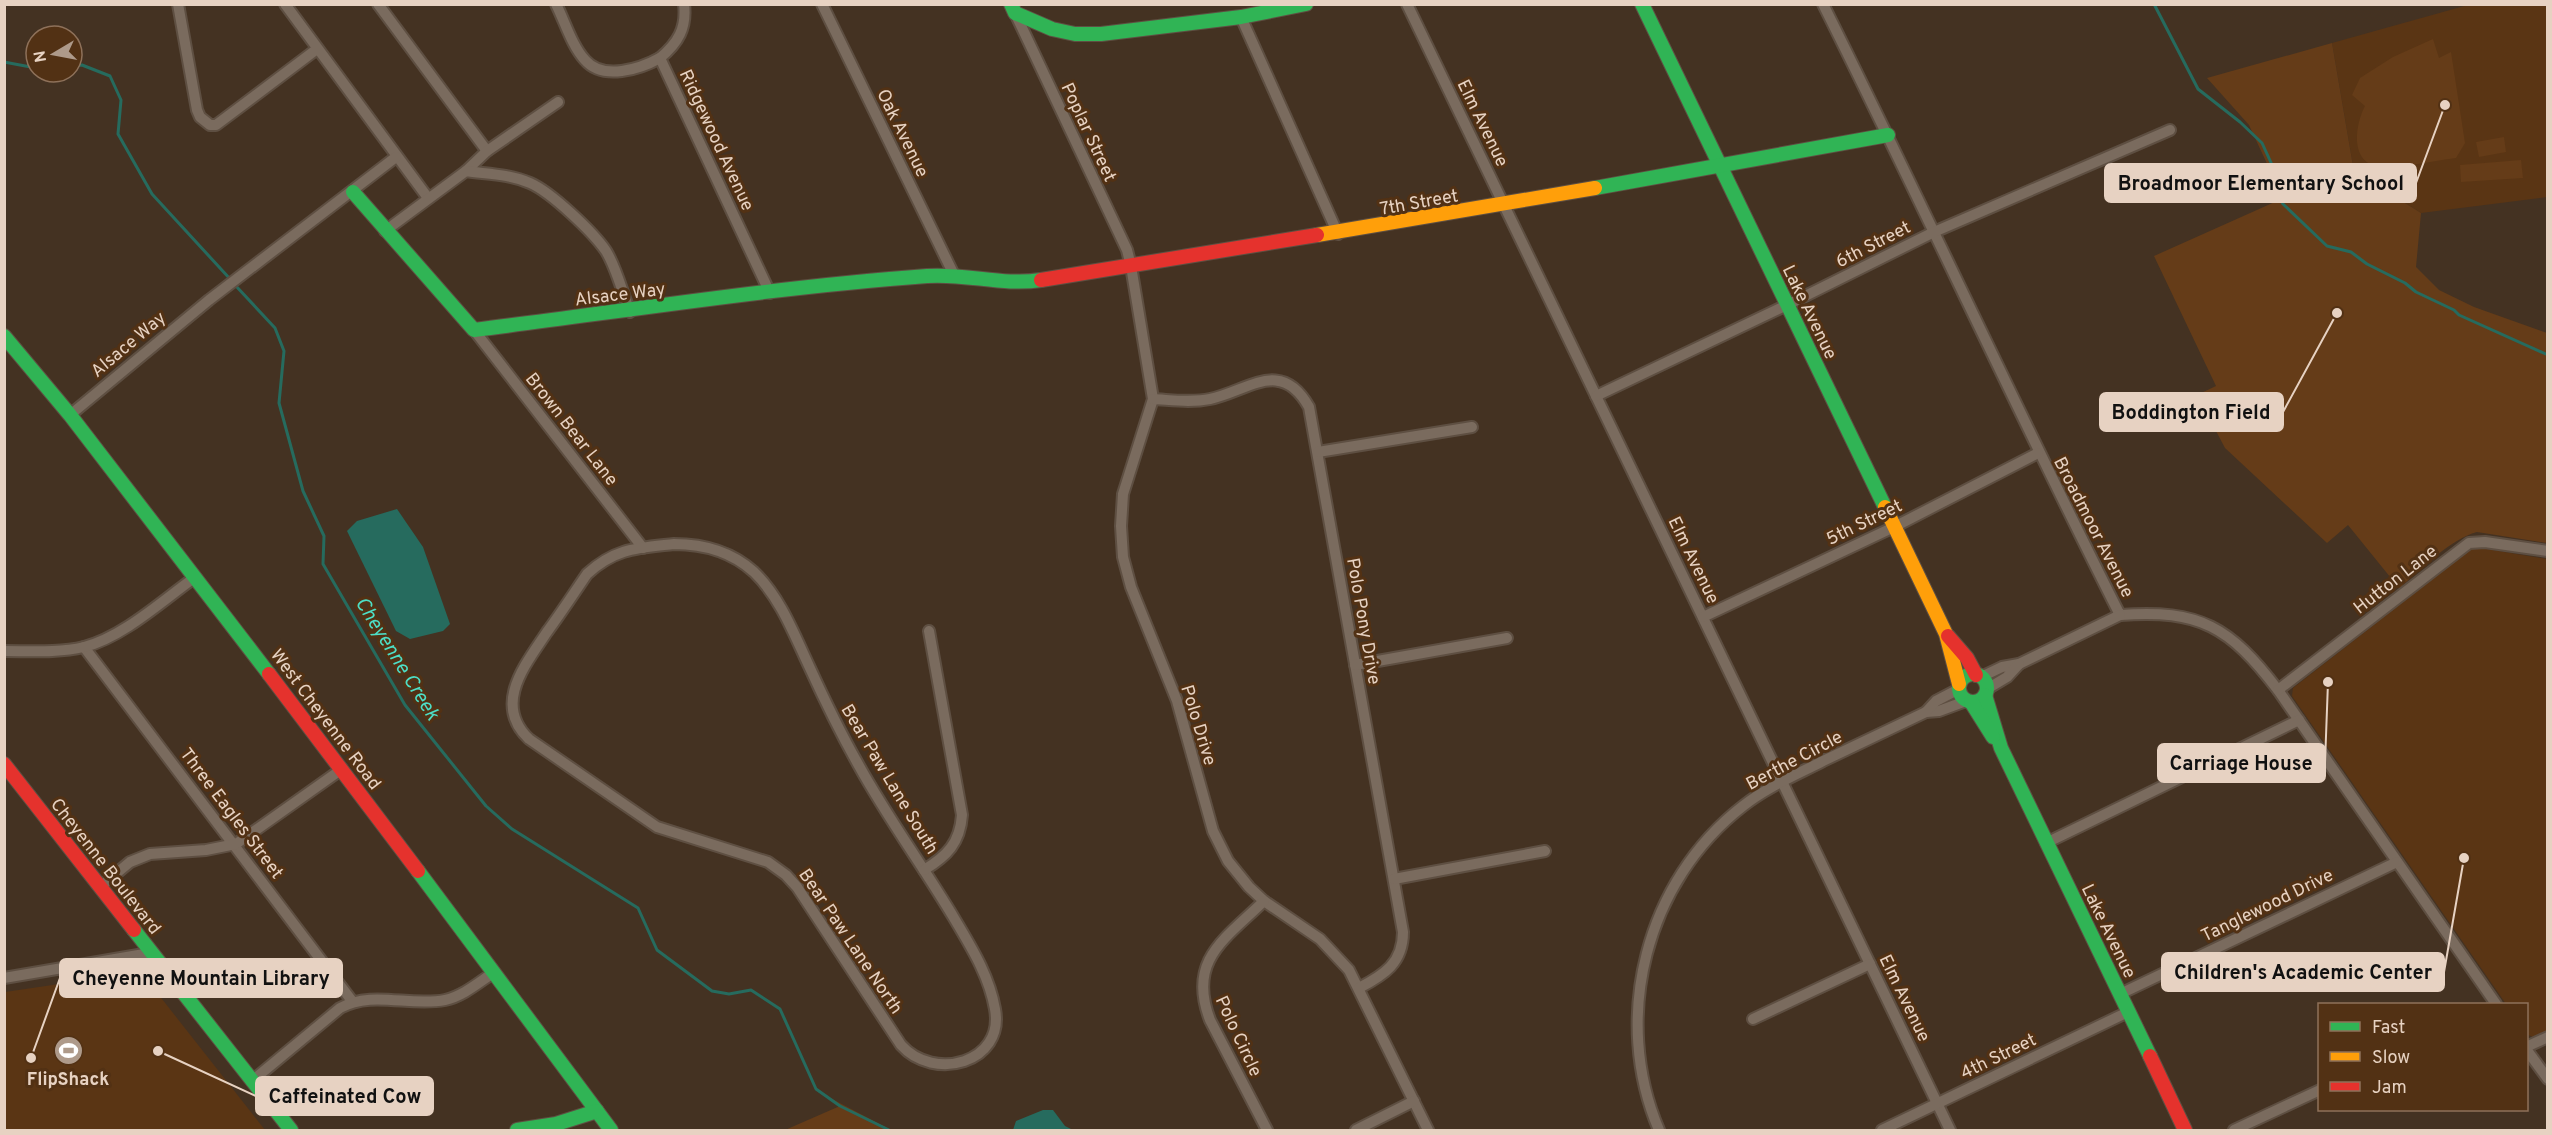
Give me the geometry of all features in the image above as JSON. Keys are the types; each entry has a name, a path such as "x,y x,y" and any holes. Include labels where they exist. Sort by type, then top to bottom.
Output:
{"main road":[{"path":"1013,9 1052,29 1075,34 1101,34 1241,17 1306,4"},
{"name":"Lake Avenue","path":"1642,4 1946,634 1964,694 2000,747"},
{"name":"7th Street","path":"954,275 999,282 1028,282 1504,206 1888,135"},
{"path":"352,192 474,330"},
{"name":"Alsace Way","path":"474,330 630,312 770,292 954,275"},
{"name":"West Cheyenne Road","path":"4,336 70,415 342,769 612,1131"},
{"name":"Lake Avenue","path":"1946,634 1967,658 1982,684 2000,747 2185,1131"},
{"path":"1963,678 1982,684 1977,702 1964,694 1963,678"},
{"name":"Cheyenne Boulevard","path":"4,764 291,1131"},
{"path":"272,1106 277,1131"},
{"path":"517,1131 556,1124 597,1111"}],"street":[{"path":"178,4 197,110 200,117 210,125 216,125 317,49"},
{"path":"285,4 428,198"},
{"path":"378,4 487,151"},
{"path":"556,4 583,59 592,67 605,70 634,69 660,58"},
{"name":"Ridgewood Avenue","path":"684,4 680,37 660,58 770,292"},
{"name":"Oak Avenue","path":"822,4 954,275"},
{"name":"Elm Avenue","path":"1407,4 1950,1131"},
{"name":"Broadmoor Avenue","path":"1823,4 1888,135 2038,453 2120,615 2161,614 2194,619 2224,633 2248,653 2278,690 2495,1003"},
{"name":"Poplar Street","path":"1013,9 1122,239 1131,266"},
{"path":"1241,17 1338,234"},
{"path":"385,231 466,171 487,151 558,102"},
{"name":"6th Street","path":"1596,396 1934,232 2170,130"},
{"name":"Alsace Way","path":"70,415 209,300 396,157"},
{"path":"466,171 518,178 532,183 552,197 606,251 630,312"},
{"name":"Polo Drive","path":"1131,266 1153,399 1123,494 1121,526 1123,557 1131,587 1177,701 1214,831 1237,873 1264,901 1320,939 1342,961 1359,988 1428,1131"},
{"name":"Brown Bear Lane","path":"474,330 643,548"},
{"name":"Polo Pony Drive","path":"1153,399 1198,401 1224,395 1254,382 1275,380 1298,392 1309,407 1394,879 1403,944 1394,965 1387,972 1359,988"},
{"path":"1318,452 1472,427"},
{"name":"5th Street","path":"1703,617 1894,527 2038,453"},
{"name":"Hutton Lane","path":"2278,690 2469,543 2485,542 2547,551"},
{"name":"Bear Paw Lane South","path":"643,548 674,544 706,546 722,552 740,562 760,579 776,600 859,766 970,945 991,992 995,1018 990,1039 985,1048"},
{"name":"Bear Paw Lane North","path":"643,548 617,553 597,564 587,574 521,671 512,702 516,723 522,732 657,827 755,856 777,867 797,887 910,1055 935,1064 957,1064 975,1056 985,1048"},
{"path":"4,651 51,651 84,647 112,637 194,578"},
{"path":"1982,684 2007,677 2019,664 2120,615"},
{"path":"924,870 942,860 956,843 961,829 962,815 929,631"},
{"path":"1355,665 1507,638"},
{"name":"Three Eagles Street","path":"84,647 236,844 352,1001"},
{"name":"Berthe Circle","path":"1659,1131 1645,1094 1637,1048 1641,974 1655,922 1680,876 1713,833 1745,804 1783,781 1926,712 1936,701 1964,694"},
{"path":"2046,843 2299,720"},
{"path":"100,887 130,862 150,854 206,850 236,844 342,769"},
{"path":"1394,879 1545,851"},
{"name":"Tanglewood Drive","path":"2120,994 2397,862"},
{"name":"Polo Circle","path":"1264,901 1211,955 1203,973 1202,984 1204,1006 1210,1020 1267,1131"},
{"path":"4,978 150,953"},
{"path":"1753,1019 1870,964"},
{"path":"252,1081 340,1008 352,1001 368,999 443,1000 460,994 493,973"},
{"name":"4th Street","path":"1882,1131 2128,1012"},
{"path":"2528,1047 2547,1037"},
{"path":"2528,1051 2547,1079"},
{"path":"2234,1131 2318,1090"},
{"path":"1356,1131 1414,1101"}],"shaded area":[{"path":"2468,5 2547,5 2547,197 2421,213 2370,181 2353,166 2332,43"},
{"path":"2433,39 2439,58 2451,52 2465,143 2456,158 2398,167 2381,167 2371,164 2364,159 2357,142 2359,123 2365,106 2352,95 2360,78 2393,57"},
{"path":"2332,43 2353,166 2370,181 2421,213 2416,267 2439,290 2474,307 2547,333 2547,543 2477,532 2446,548 2399,588 2348,525 2327,543 2225,448 2197,395 2216,386 2154,256 2277,201 2270,170 2249,125 2207,78"},
{"path":"2504,137 2506,152 2479,157 2476,142"},
{"path":"2521,160 2523,178 2461,182 2460,165"},
{"path":"2474,547 2547,559 2547,1032 2535,1038 2528,1035 2528,1003 2505,1003 2292,696 2293,688"},
{"path":"134,973 162,999 265,1130 5,1130 5,992"},
{"path":"815,1090 891,1130 785,1130 840,1106"}],"water":[{"path":"397,509 423,547 450,624 443,631 410,639 396,631 347,531 357,521"},
{"path":"1043,1110 1053,1110 1065,1126 1073,1130 1013,1130 1016,1121"}],"waterway":[{"path":"2154,4 2198,89 2240,122 2262,143 2273,167 2277,193 2283,204 2327,246 2351,252 2367,264 2405,283 2416,292 2454,310 2459,315 2548,355"},
{"name":"Cheyenne Creek","path":"4,62 24,66"},
{"name":"Cheyenne Creek","path":"84,66 110,76 121,100 118,134 152,194 231,280"},
{"name":"Cheyenne Creek","path":"235,285 275,328 284,351 279,403 303,491 324,536 323,564 405,705 486,806 512,829 638,908 657,950 712,991 729,994 751,990 780,1009 816,1089 840,1106 889,1130"}],"traffic: fast":[{"path":"1011,4 1015,13 1052,29 1075,34 1101,34 1241,17 1306,4"},
{"path":"1642,4 1885,507"},
{"path":"1595,188 1888,135"},
{"path":"353,192 474,330 757,293 870,281 927,276 1013,281 1041,280"},
{"path":"4,336 70,415 269,674"},
{"path":"1973,674 1983,678 1987,688 1983,698 1973,702 1963,698 1959,688 1963,678 1973,674"},
{"path":"1985,695 2001,748 2150,1056"},
{"path":"1971,702 1993,737"},
{"path":"418,871 611,1130"},
{"path":"134,930 291,1130"},
{"path":"517,1130 556,1124 597,1111"}],"traffic: slow":[{"path":"1317,235 1595,188"},
{"path":"1885,507 1946,634 1959,684"}],"traffic: jam":[{"path":"1041,280 1317,235"},
{"path":"1948,636 1967,658 1976,675"},
{"path":"269,674 418,871"},
{"path":"4,764 134,930"},
{"path":"2150,1056 2185,1130"}],"place":[{"name":"Broadmoor Elementary School","path":"2445,105"},
{"name":"Boddington Field","path":"2337,313"},
{"name":"Carriage House","path":"2328,682"},
{"name":"Children's Academic Center","path":"2464,858"},
{"name":"FlipShack","path":"68,1050"},
{"name":"Caffeinated Cow","path":"158,1051"},
{"name":"Cheyenne Mountain Library","path":"31,1058"}]}
